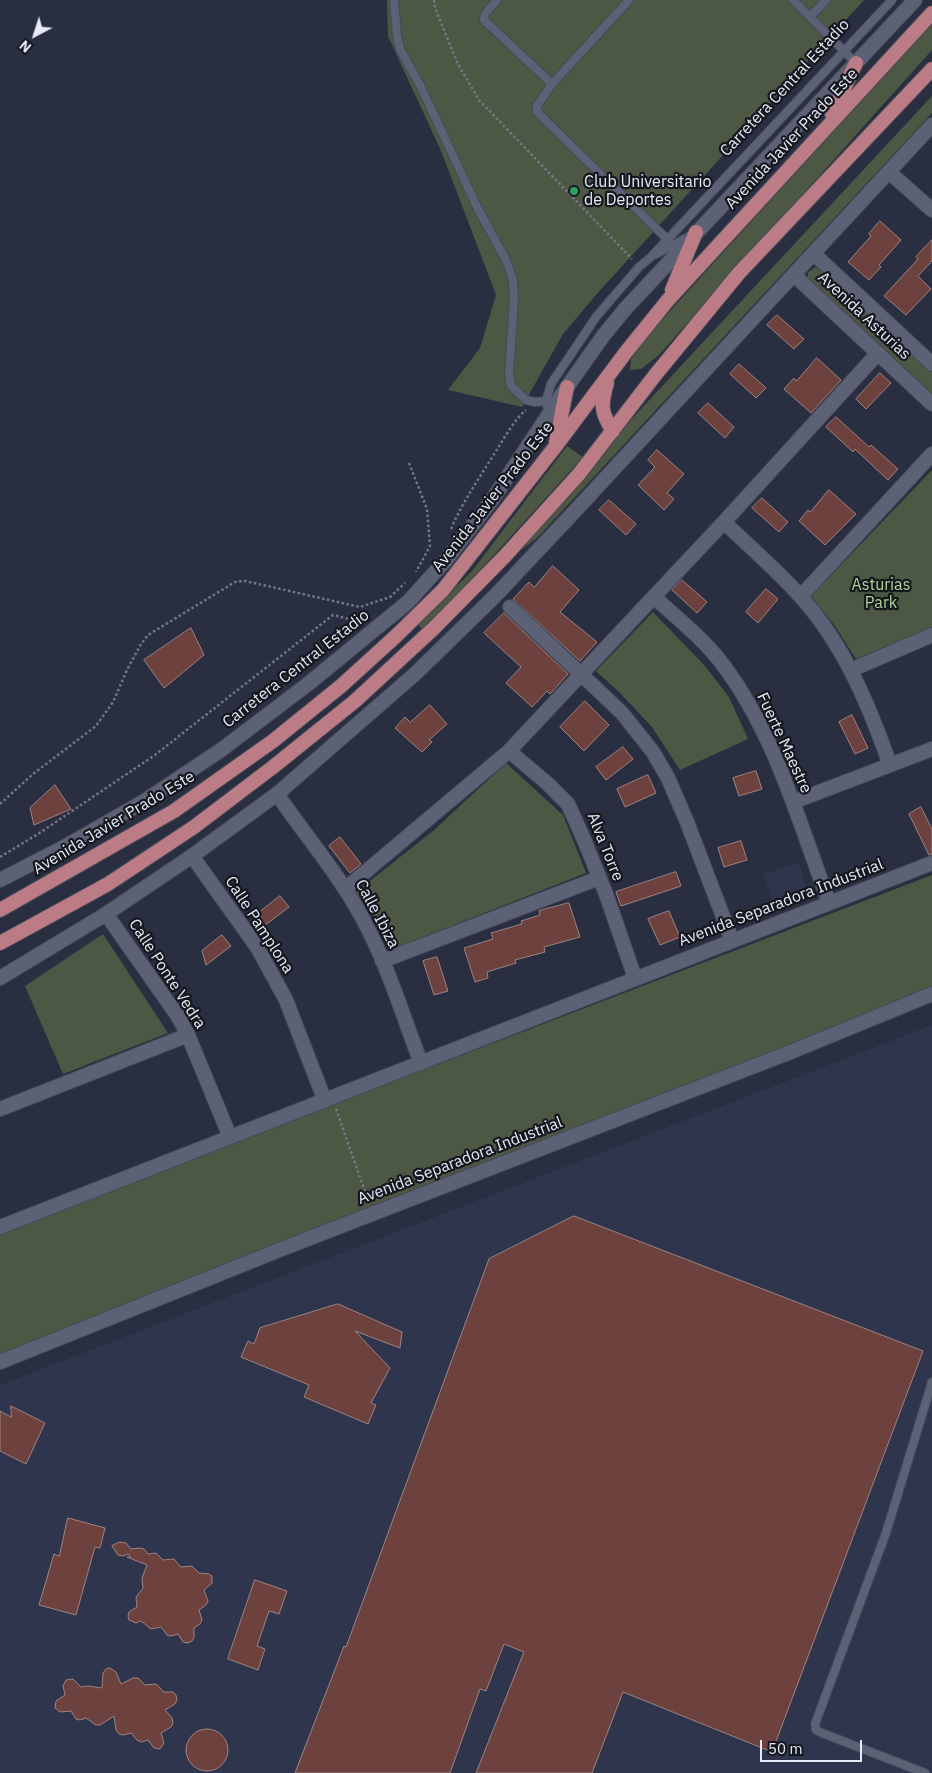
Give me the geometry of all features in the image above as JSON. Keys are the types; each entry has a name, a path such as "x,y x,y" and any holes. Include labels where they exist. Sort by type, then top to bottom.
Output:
{"main road":[{"name":"Avenida Javier Prado Este","path":"0,910 174,811 273,741 341,686 396,636 443,590 668,300 932,13"},
{"path":"826,128 856,63"},
{"path":"0,943 108,884 194,827 355,701 434,628 505,556 579,474 656,374 739,273 932,69"},
{"path":"668,300 696,232"},
{"path":"610,373 602,408 604,419 613,431"},
{"path":"555,447 567,387"}],"street":[{"name":"Carretera Central Estadio","path":"0,880 66,846 134,807 221,750 308,684 408,602 446,560 492,500 548,407 567,387 603,336 626,308 914,0"},
{"path":"0,978 106,914 192,856 277,794 415,674 495,596 794,276 932,125"},
{"path":"889,172 932,210"},
{"name":"Avenida Asturias","path":"814,254 932,364"},
{"name":"Avenida Asturias","path":"794,276 932,404"},
{"path":"345,889 509,751 724,522 878,353"},
{"path":"801,596 932,454"},
{"path":"724,522 801,596 825,628 851,670 873,716 890,765"},
{"name":"Fuerte Maestre","path":"654,597 692,631 724,666 764,733 793,802 829,902"},
{"path":"510,607 622,713 657,758 687,822 732,940"},
{"path":"851,670 932,635"},
{"path":"793,802 932,749"},
{"name":"Alva Torre","path":"509,751 565,800 582,834 635,978"},
{"name":"Calle Ibiza","path":"277,794 345,889 368,928 421,1063"},
{"name":"Calle Pamplona","path":"192,856 257,947 286,1000 329,1099"},
{"name":"Avenida Separadora Industrial","path":"0,1227 932,863"},
{"path":"382,960 599,878"},
{"name":"Calle Ponte Vedra","path":"106,914 177,1015 188,1035 230,1137"},
{"name":"Avenida Separadora Industrial","path":"0,1362 373,1214 788,1053 932,994"},
{"path":"0,1109 188,1035"}],"lane":[{"path":"394,0 400,49 420,85 477,207 506,260 513,280 514,298 509,374 512,386 526,400 548,407"},
{"path":"497,0 485,14 484,20 552,84"},
{"path":"628,0 552,84 537,106 537,112 667,239"},
{"path":"794,0 856,63"},
{"path":"811,16 826,0"},
{"name":"Carretera Central Estadio","path":"548,407 551,384 596,317 639,267 651,257 892,0"},
{"path":"651,257 696,232"},
{"path":"925,1773 822,1733 816,1730 815,1724 886,1533 932,1382"}],"path":[{"path":"434,0 435,8 458,64 479,100 639,267"},
{"path":"448,537 462,504 505,436 521,414 535,402"},
{"path":"409,463 427,509 430,546 415,575 426,563"},
{"path":"0,804 33,774 96,726 113,702 126,670 148,635 235,582 245,581 360,607 390,597 409,581 383,605"},
{"path":"0,857 38,834 155,755 332,615 361,622"},
{"path":"329,1099 373,1214"}],"shaded area":[{"path":"799,863 809,894 773,905 763,874"},
{"path":"932,1025 932,1773 0,1773 0,1385"}],"green space":[{"name":"Club Universitario de Deportes","path":"387,0 864,0 595,296 563,334 522,407 448,390 480,348 496,295 442,153 388,36"},
{"path":"932,22 932,50 659,355 641,369 630,370 631,359 641,343"},
{"path":"932,96 932,113 537,538 505,562 559,497"},
{"path":"816,267 824,271 932,372 932,396 808,280 808,272"},
{"path":"567,446 583,457 475,576 422,629 418,624 472,571"},
{"name":"Asturias Park","path":"932,470 932,627 856,659 835,626 811,596"},
{"path":"653,612 705,666 729,697 748,739 680,770 652,727 596,671"},
{"path":"506,763 563,815 586,873 390,950 375,918 356,892 433,831"},
{"path":"932,875 932,994 0,1356 0,1234"},
{"path":"103,934 168,1033 63,1074 25,986"}],"building":[{"path":"880,221 901,240 879,265 881,267 869,280 848,262 871,236 869,234"},
{"path":"932,240 932,261 918,276 931,289 906,315 884,296 918,259 916,257"},
{"path":"777,315 804,339 794,349 767,325"},
{"path":"817,358 841,380 811,413 784,389 794,378 796,381"},
{"path":"739,364 766,388 756,398 730,374"},
{"path":"880,373 891,383 866,409 856,399"},
{"path":"708,403 734,427 725,438 698,413"},
{"path":"836,417 869,447 871,445 898,469 888,480 855,449 853,452 826,427"},
{"path":"657,450 684,474 667,493 674,499 664,510 638,485 655,467 648,460"},
{"path":"829,490 856,514 825,545 799,521 808,510 810,512"},
{"path":"762,498 788,522 779,532 752,508"},
{"path":"609,500 636,524 626,535 599,510"},
{"path":"553,566 579,590 560,612 597,642 580,661 513,599 529,582 534,587"},
{"path":"682,580 707,602 697,613 672,590"},
{"path":"766,589 778,599 758,623 746,612"},
{"path":"504,613 568,674 550,694 547,691 532,707 506,683 521,667 484,633"},
{"path":"191,628 204,655 164,688 144,660"},
{"path":"585,701 609,725 584,751 560,727"},
{"path":"430,705 447,724 429,740 432,742 422,752 395,728 405,717 410,722"},
{"path":"852,715 868,748 855,754 839,722"},
{"path":"623,747 633,759 606,780 596,767"},
{"path":"756,771 762,789 739,796 733,778"},
{"path":"648,775 656,793 625,807 617,789"},
{"path":"55,785 71,809 34,825 30,808"},
{"path":"921,807 932,829 932,854 929,855 909,814"},
{"path":"340,837 361,864 350,873 329,846"},
{"path":"741,841 747,860 724,867 718,848"},
{"path":"676,872 681,886 621,906 616,892"},
{"path":"280,896 289,907 264,926 260,912"},
{"path":"569,903 580,937 544,947 545,952 515,960 516,963 487,972 488,978 475,982 464,948 493,939 491,933 522,924 521,921 540,915 539,911"},
{"path":"669,911 680,937 660,945 648,919"},
{"path":"222,935 231,946 206,965 202,951"},
{"path":"437,957 448,991 434,995 423,961"},
{"path":"574,1216 923,1351 772,1752 623,1692 592,1773 476,1773 524,1652 504,1644 486,1691 480,1689 450,1773 295,1773 344,1646 346,1647 489,1259"},
{"path":"338,1304 402,1332 400,1348 355,1331 390,1368 371,1403 376,1405 368,1424 304,1397 309,1385 241,1357 248,1341 254,1344 260,1328"},
{"path":"11,1406 45,1423 26,1464 0,1451 0,1411 11,1417"},
{"path":"68,1518 105,1528 100,1548 95,1547 76,1615 39,1605 54,1554 59,1556"},
{"path":"120,1542 126,1543 131,1549 140,1548 144,1549 148,1554 156,1553 163,1560 174,1559 181,1567 192,1566 199,1573 212,1576 212,1583 204,1590 208,1601 199,1610 202,1620 194,1628 192,1641 188,1643 183,1642 178,1634 167,1635 161,1627 151,1629 141,1621 136,1623 129,1620 129,1612 137,1607 136,1597 143,1588 142,1578 147,1565 127,1557 131,1557 128,1554 118,1555 112,1546"},
{"path":"255,1580 287,1591 279,1614 269,1611 257,1646 265,1649 258,1670 228,1659"},
{"path":"110,1668 116,1672 121,1684 133,1678 138,1678 145,1685 156,1684 164,1692 173,1692 176,1695 177,1700 175,1704 165,1710 172,1718 173,1723 171,1727 161,1733 164,1743 160,1749 154,1748 148,1740 141,1742 137,1740 131,1733 119,1734 116,1730 114,1716 100,1725 96,1725 86,1718 76,1719 71,1711 60,1712 55,1708 56,1701 65,1695 63,1686 66,1680 73,1679 81,1687 102,1688 103,1673 106,1669"},
{"path":"211,1729 219,1732 225,1738 228,1750 225,1762 219,1768 203,1771 195,1768 189,1762 186,1746 189,1738 195,1732"}],"place":[{"name":"Club Universitario de Deportes","path":"574,191"}]}
